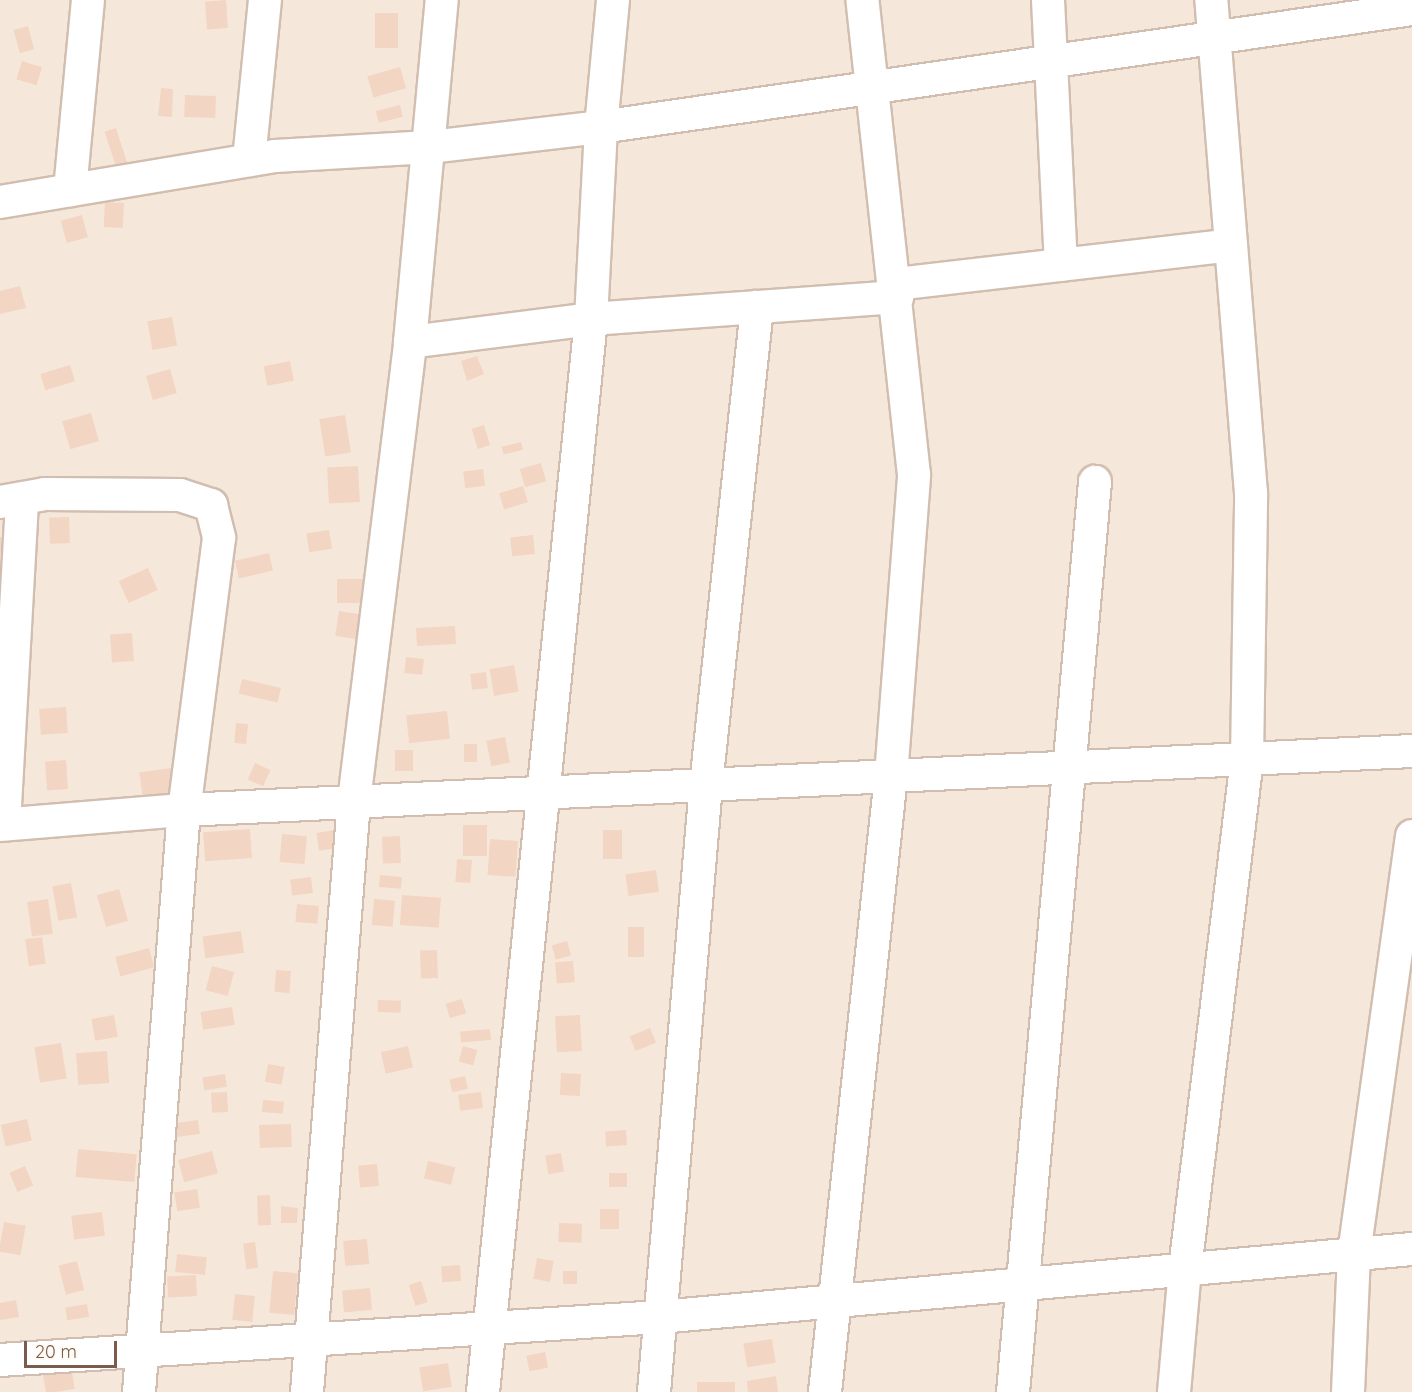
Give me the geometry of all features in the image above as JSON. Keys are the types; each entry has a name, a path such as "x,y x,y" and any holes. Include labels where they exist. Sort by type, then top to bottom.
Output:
{"street":[{"path":"70,190 88,0"},
{"path":"249,160 265,0"},
{"path":"307,1392 354,801 410,342 442,0"},
{"path":"483,1392 591,319 601,127 613,0"},
{"path":"825,1392 891,776 914,475 896,290 862,0"},
{"path":"1048,0 1061,265"},
{"path":"1174,1392 1185,1269 1247,759 1251,493 1211,0"},
{"path":"0,202 249,160 430,147 601,127 1412,9"},
{"path":"410,342 591,319 757,307 896,290 1061,265 1231,245"},
{"path":"654,1392 706,784 757,307"},
{"path":"1013,1392 1095,482"},
{"path":"139,1392 184,810 219,538 212,505 180,495 45,494 11,500 2,824 184,810 354,801 1412,751"},
{"path":"1348,1392 1354,1254 1412,836"},
{"path":"0,1360 143,1353 660,1317 1412,1249"}],"shaded area":[{"path":"0,0 1412,0 1412,1392 0,1392"}],"building":[{"path":"226,0 228,28 207,29 205,1"},
{"path":"375,13 398,13 398,48 375,48"},
{"path":"28,26 34,49 20,53 14,30"},
{"path":"22,61 42,67 37,85 16,79"},
{"path":"400,67 406,88 373,98 367,76"},
{"path":"161,88 173,89 172,117 158,116"},
{"path":"185,95 216,96 215,118 184,117"},
{"path":"400,105 403,117 379,123 376,111"},
{"path":"116,128 127,162 116,166 105,132"},
{"path":"105,202 124,203 123,228 104,227"},
{"path":"82,215 88,237 67,243 61,221"},
{"path":"20,286 26,308 0,314 0,291"},
{"path":"172,317 177,346 152,350 147,321"},
{"path":"477,356 484,374 467,381 461,361"},
{"path":"290,361 294,381 267,386 263,366"},
{"path":"70,365 75,381 45,390 40,374"},
{"path":"170,369 177,393 153,400 146,376"},
{"path":"91,413 99,441 70,449 62,421"},
{"path":"345,415 351,453 325,457 319,419"},
{"path":"484,425 490,445 478,449 472,429"},
{"path":"521,442 523,450 504,455 502,447"},
{"path":"541,463 546,481 525,487 520,469"},
{"path":"358,466 360,502 329,504 327,468"},
{"path":"483,469 485,486 465,488 463,471"},
{"path":"523,486 528,502 504,510 499,493"},
{"path":"69,517 70,543 50,544 49,518"},
{"path":"329,530 332,549 309,552 306,534"},
{"path":"533,535 535,554 512,556 510,537"},
{"path":"0,537 11,537 11,556 0,556"},
{"path":"269,553 273,571 239,578 235,561"},
{"path":"148,568 158,590 129,603 119,581"},
{"path":"337,579 364,579 364,603 337,603"},
{"path":"339,611 363,615 359,639 335,636"},
{"path":"455,626 456,644 417,646 416,628"},
{"path":"132,633 134,661 112,662 110,635"},
{"path":"406,657 424,659 422,675 404,673"},
{"path":"514,665 519,692 494,696 489,669"},
{"path":"486,672 488,688 472,690 470,674"},
{"path":"242,679 281,688 278,703 239,694"},
{"path":"66,707 68,733 41,735 39,709"},
{"path":"447,711 450,739 409,743 406,715"},
{"path":"236,723 248,724 246,744 234,743"},
{"path":"505,737 510,763 491,766 486,741"},
{"path":"464,744 477,744 477,762 464,762"},
{"path":"395,750 413,750 413,771 395,771"},
{"path":"66,760 68,789 47,790 45,761"},
{"path":"255,763 271,770 263,786 248,779"},
{"path":"171,768 175,798 143,802 139,772"},
{"path":"463,825 487,825 487,856 463,856"},
{"path":"250,829 252,858 205,861 203,832"},
{"path":"341,829 344,847 319,851 316,833"},
{"path":"603,830 622,830 622,859 603,859"},
{"path":"282,834 307,836 304,864 280,862"},
{"path":"400,836 401,863 383,864 382,837"},
{"path":"490,839 518,841 515,877 487,875"},
{"path":"457,859 472,860 470,883 455,882"},
{"path":"656,870 659,892 628,896 625,874"},
{"path":"380,875 402,877 401,889 379,887"},
{"path":"311,877 313,893 292,895 290,880"},
{"path":"71,883 77,917 58,921 52,886"},
{"path":"119,889 128,921 106,927 97,895"},
{"path":"402,895 441,898 439,928 400,925"},
{"path":"48,899 53,934 32,937 27,902"},
{"path":"374,899 395,901 393,927 372,925"},
{"path":"297,904 319,906 317,924 295,922"},
{"path":"628,927 644,927 644,957 628,957"},
{"path":"241,931 244,953 205,958 202,936"},
{"path":"42,937 46,964 29,966 25,939"},
{"path":"567,941 571,955 556,960 552,945"},
{"path":"149,948 154,967 120,976 115,957"},
{"path":"437,950 438,978 421,979 420,951"},
{"path":"573,961 575,982 557,983 555,963"},
{"path":"212,966 234,972 228,996 206,990"},
{"path":"276,970 291,971 289,993 274,992"},
{"path":"462,999 466,1013 450,1018 446,1004"},
{"path":"378,1000 401,1001 401,1013 378,1012"},
{"path":"232,1007 235,1025 203,1030 200,1012"},
{"path":"114,1015 118,1037 95,1041 91,1019"},
{"path":"580,1015 582,1051 557,1052 555,1016"},
{"path":"650,1028 656,1043 636,1051 630,1036"},
{"path":"490,1029 491,1040 461,1043 460,1032"},
{"path":"61,1043 67,1079 40,1083 34,1047"},
{"path":"408,1046 413,1067 386,1074 381,1052"},
{"path":"463,1046 477,1050 473,1066 459,1061"},
{"path":"107,1051 109,1083 78,1085 76,1053"},
{"path":"268,1064 285,1067 282,1085 265,1082"},
{"path":"561,1073 581,1074 580,1096 560,1095"},
{"path":"225,1074 227,1087 204,1090 202,1078"},
{"path":"465,1076 468,1089 452,1092 449,1080"},
{"path":"227,1092 228,1112 212,1113 211,1093"},
{"path":"481,1092 483,1108 460,1111 458,1095"},
{"path":"263,1100 284,1102 283,1114 262,1112"},
{"path":"27,1119 32,1140 6,1147 1,1125"},
{"path":"198,1120 200,1134 177,1137 175,1123"},
{"path":"291,1124 292,1147 260,1148 259,1125"},
{"path":"626,1130 627,1145 606,1146 605,1131"},
{"path":"78,1149 137,1154 134,1182 76,1177"},
{"path":"212,1151 218,1173 184,1182 178,1160"},
{"path":"561,1153 564,1172 548,1174 545,1156"},
{"path":"428,1161 455,1167 451,1185 424,1179"},
{"path":"377,1164 379,1186 360,1188 358,1166"},
{"path":"25,1166 33,1185 18,1192 9,1173"},
{"path":"609,1173 627,1173 627,1187 609,1187"},
{"path":"197,1189 200,1208 177,1211 174,1193"},
{"path":"257,1195 270,1195 271,1225 258,1225"},
{"path":"281,1206 298,1208 297,1223 281,1223"},
{"path":"600,1209 619,1209 619,1229 600,1229"},
{"path":"102,1212 105,1236 74,1240 71,1216"},
{"path":"4,1222 26,1226 20,1255 0,1252"},
{"path":"559,1223 582,1224 581,1243 558,1242"},
{"path":"367,1239 369,1264 345,1266 343,1241"},
{"path":"255,1242 258,1268 246,1269 243,1243"},
{"path":"177,1254 207,1257 205,1275 175,1272"},
{"path":"537,1258 554,1261 550,1282 533,1279"},
{"path":"77,1261 84,1290 66,1295 59,1266"},
{"path":"460,1265 461,1281 442,1282 441,1266"},
{"path":"273,1271 298,1273 294,1315 269,1313"},
{"path":"563,1271 577,1271 577,1284 563,1284"},
{"path":"196,1275 197,1296 168,1297 167,1277"},
{"path":"421,1281 428,1302 415,1306 409,1285"},
{"path":"370,1288 372,1310 344,1312 342,1290"},
{"path":"235,1294 255,1296 252,1322 232,1320"},
{"path":"16,1300 19,1317 0,1320 0,1303"},
{"path":"87,1304 89,1317 67,1320 65,1307"},
{"path":"772,1339 776,1363 747,1367 743,1344"},
{"path":"545,1352 548,1368 529,1371 526,1356"},
{"path":"448,1363 452,1387 423,1391 419,1368"},
{"path":"71,1367 75,1389 46,1392 42,1372"},
{"path":"776,1376 778,1392 748,1392 747,1381"},
{"path":"697,1382 735,1382 735,1392 697,1392"}]}
